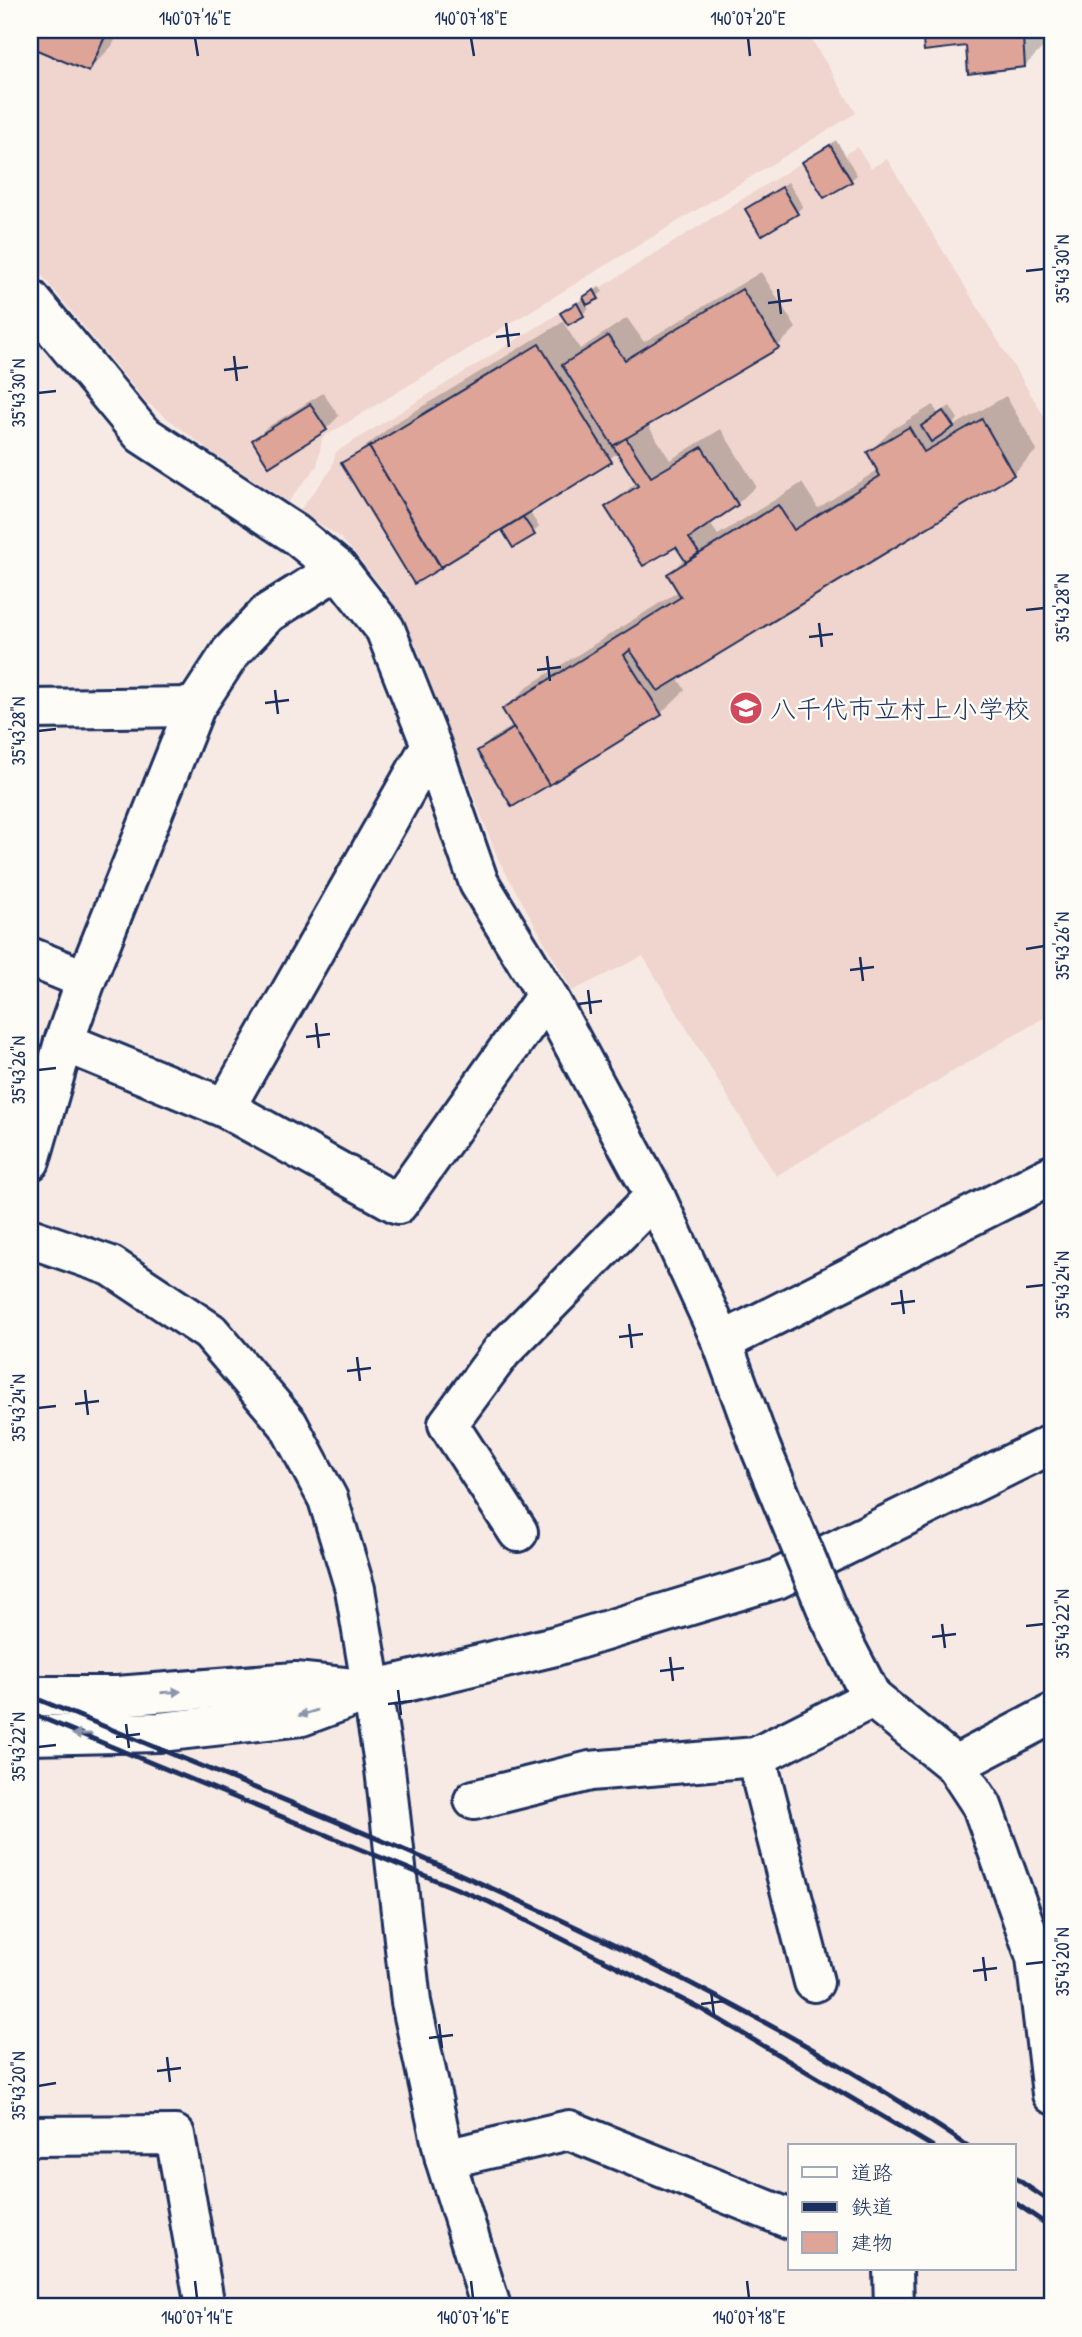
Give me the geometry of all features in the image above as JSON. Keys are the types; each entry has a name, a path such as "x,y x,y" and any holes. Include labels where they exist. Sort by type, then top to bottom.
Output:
{"street":[{"path":"30,299 142,434 295,534 338,569 385,629 431,746 479,883 547,995 656,1196 722,1342 761,1448 831,1619 872,1698 955,1765 982,1806 1044,1956 1052,2094"},
{"path":"30,1161 64,1042 86,980 195,707 231,652 268,613 338,569"},
{"path":"30,709 195,707"},
{"path":"225,1108 431,746"},
{"path":"30,957 86,980"},
{"path":"64,1042 225,1108 398,1204 547,995"},
{"path":"722,1342 1052,1175"},
{"path":"518,1532 449,1424 502,1351 656,1196"},
{"path":"30,1238 111,1266 209,1332 288,1424 328,1499 355,1588 372,1690 385,1769 411,2001 445,2160 491,2307"},
{"path":"30,1735 160,1732 302,1716 372,1690 555,1646 777,1579 1052,1444"},
{"path":"30,1696 117,1696 295,1682 372,1690"},
{"path":"474,1800 590,1770 756,1757 872,1698"},
{"path":"955,1765 1052,1714"},
{"path":"756,1757 814,1982"},
{"path":"445,2160 569,2130 788,2218"},
{"path":"30,2136 175,2135 205,2307"},
{"path":"893,2270 894,2307"}],"shaded area":[{"path":"30,30 806,30 856,113 322,438 317,466 288,502 211,452 145,401 30,261"},
{"name":"八千代市立村上小学校","path":"836,141 845,154 857,147 871,168 887,159 1052,429 1052,1013 776,1176 643,956 572,991 498,859 416,645 388,595 340,537 299,511 331,470 336,452"}],"building":[{"path":"30,30 108,30 89,72 30,47"},
{"path":"922,30 1052,31 1023,37 1025,67 968,74 966,46 924,51"},
{"path":"830,145 852,182 824,198 802,162"},
{"path":"782,187 798,214 761,236 745,209"},
{"path":"742,289 779,348 613,446 562,365 608,336 625,360"},
{"path":"594,290 599,299 587,305 583,297"},
{"path":"577,303 584,316 568,325 560,313"},
{"path":"539,344 612,462 441,567 369,447"},
{"path":"310,404 327,430 269,467 252,440"},
{"path":"943,411 954,427 931,442 921,426"},
{"path":"982,419 1014,475 658,691 630,650 624,655 662,715 549,785 502,709 681,597 667,574 778,505 794,530 880,476 867,452 909,427 924,452"},
{"path":"626,438 651,477 702,447 738,505 689,538 699,553 686,562 676,547 643,566 605,507 638,486 613,446"},
{"path":"369,447 441,568 414,584 341,463"},
{"path":"523,517 535,535 513,548 502,530"},
{"path":"514,728 549,785 512,807 477,751"}],"railway":[{"path":"30,1696 391,1845 629,1952 745,2012 858,2076 965,2144"},
{"path":"30,1713 489,1902 703,2010 929,2144"},
{"path":"1016,2178 1052,2203"},
{"path":"1016,2203 1052,2228"}],"place":[{"name":"八千代市立村上小学校","path":"746,708"}]}
